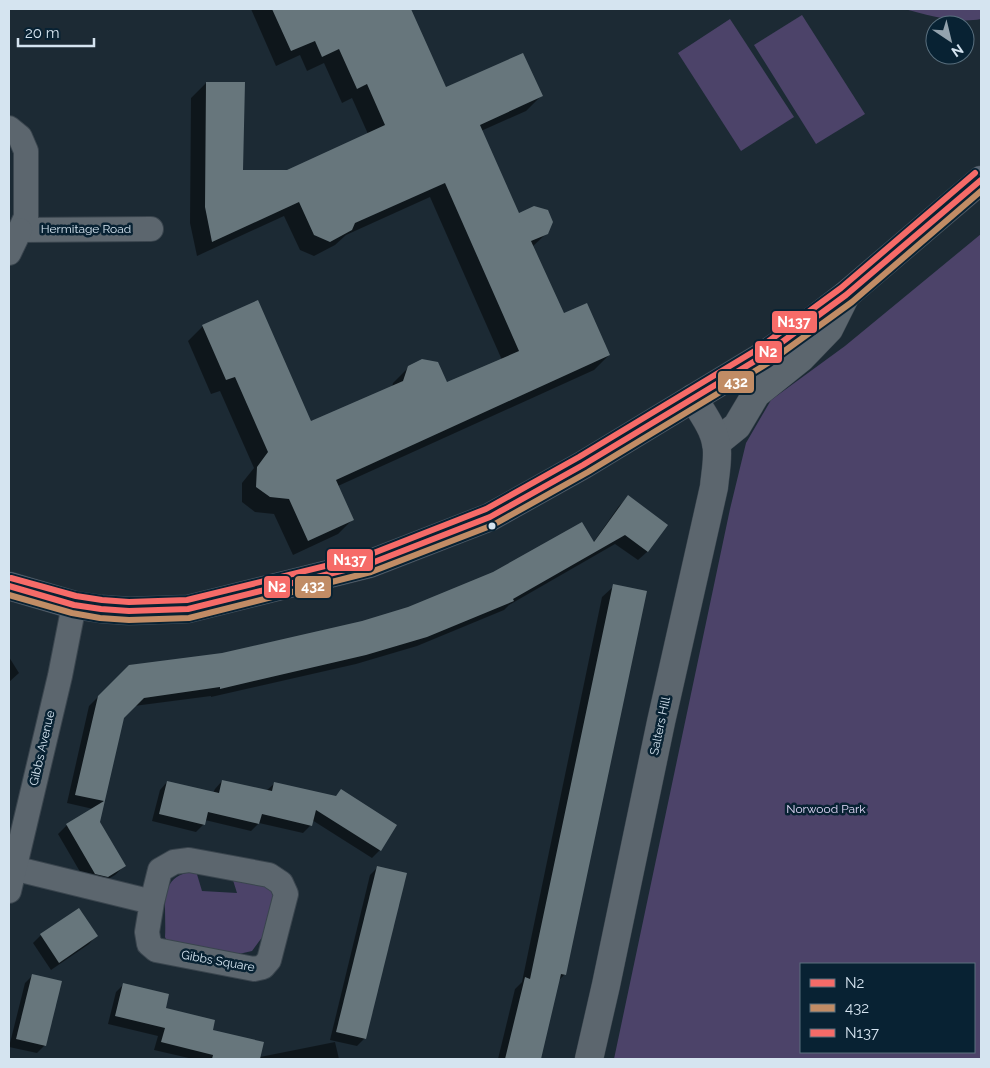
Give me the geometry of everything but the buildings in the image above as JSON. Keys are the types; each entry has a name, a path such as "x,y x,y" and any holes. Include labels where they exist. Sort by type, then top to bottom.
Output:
{"main road":[{"path":"9,586 74,605 101,609 129,611 188,609 370,564 490,517 583,465 763,356 846,295 981,180"}],"street":[{"name":"Hermitage Road","path":"9,128 20,137 26,151 26,217 9,253"},
{"name":"Hermitage Road","path":"20,230 151,229"},
{"path":"716,443 737,426 756,394 801,358 829,329 846,295"},
{"name":"Salters Hill","path":"589,1059 660,722 714,487 717,455 716,443 712,428 693,398"},
{"name":"Gibbs Avenue","path":"9,891 11,867 60,676 74,605"},
{"name":"Gibbs Square","path":"189,860 269,875 281,883 286,894 268,960 264,967 254,969 156,950 149,944 148,932 152,902 160,870 174,862 189,860"},
{"path":"11,867 152,902"}],"green space":[{"path":"904,9 981,9 981,19 975,20 975,15 928,15"},
{"path":"802,15 865,114 816,144 754,45"},
{"path":"730,19 794,117 741,151 678,53"},
{"name":"Norwood Park","path":"981,234 981,1059 614,1059 730,509 746,443 771,400 845,346"},
{"path":"196,871 202,891 237,893 232,877 277,889 263,936 252,951 230,956 168,943 165,937 165,904 169,886 183,874"}],"transit line":[{"name":"N137","path":"11,578 76,596 102,600 129,602 187,600 366,556 486,509 579,457 758,349 841,288 975,173"},
{"name":"N2","path":"9,586 74,605 101,609 129,611 188,609 369,564 490,517 583,465 763,356 846,295 981,180"},
{"name":"432","path":"9,595 72,613 100,618 129,620 189,618 371,572 493,525 588,472 768,363 852,302 981,191"}]}
